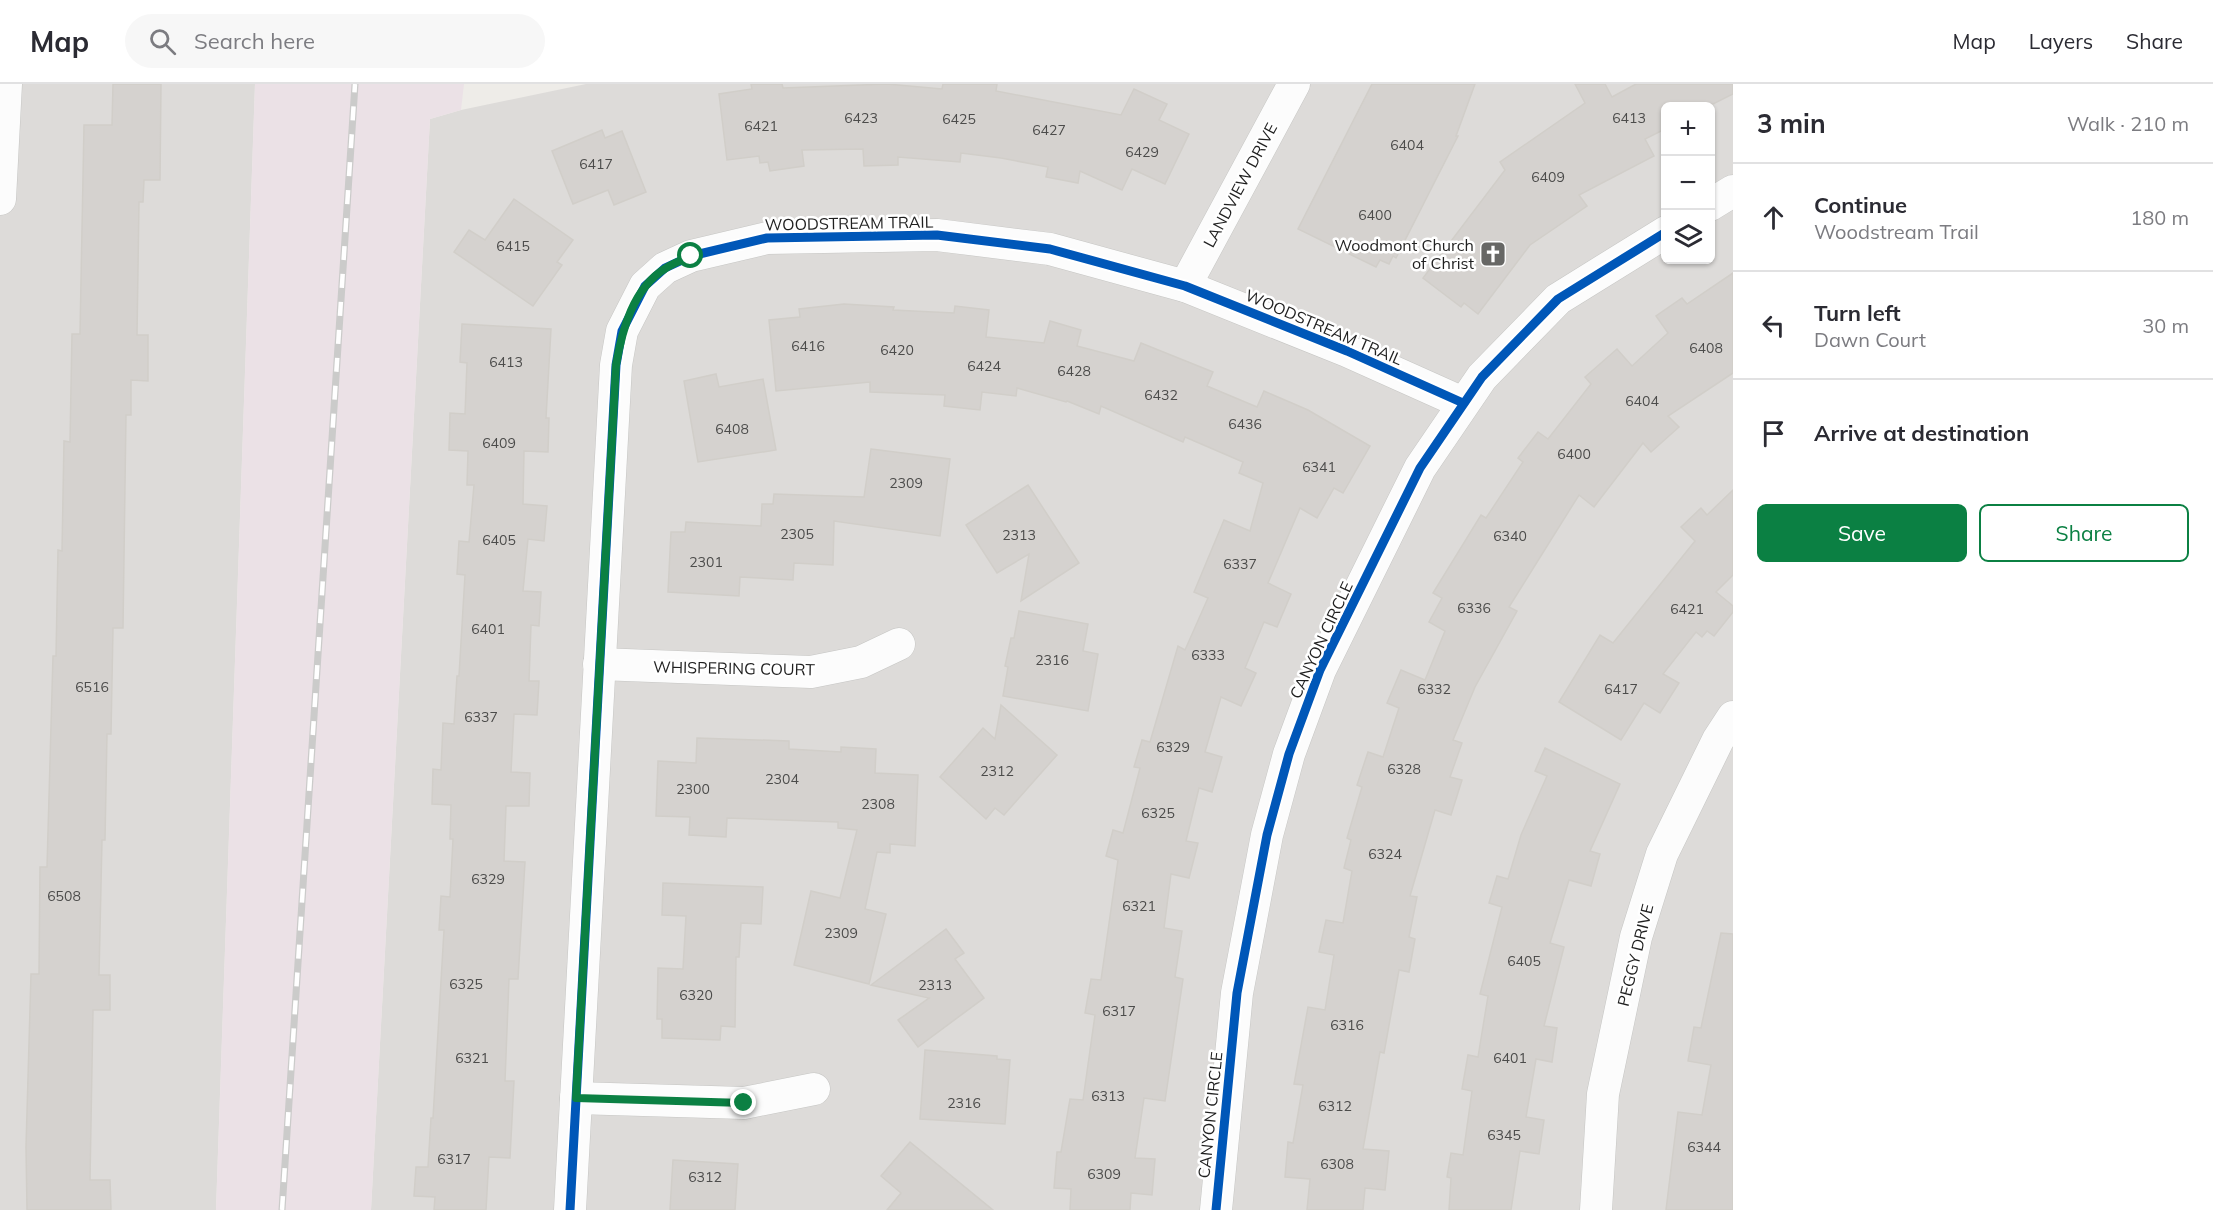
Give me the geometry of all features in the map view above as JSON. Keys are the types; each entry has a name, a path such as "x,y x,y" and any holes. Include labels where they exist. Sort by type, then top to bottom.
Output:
{"street":[{"path":"0,199 6,84"},
{"name":"LANDVIEW DRIVE","path":"1185,286 1294,84"},
{"path":"1715,202 1733,191"},
{"name":"WOODSTREAM TRAIL","path":"570,1210 616,365 622,331 645,286 665,268 691,256 767,238 937,235 1050,249 1185,286 1347,351 1463,403"},
{"name":"CANYON CIRCLE","path":"1216,1210 1237,993 1267,836 1289,754 1320,670 1420,468 1482,377 1558,299 1661,235"},
{"name":"WHISPERING COURT","path":"599,664 811,672 861,662 899,644"},
{"name":"PEGGY DRIVE","path":"1596,1210 1603,1094 1636,937 1662,854 1718,740 1733,717"},
{"path":"576,1098 744,1103 814,1089"}],"shaded area":[{"path":"0,84 255,84 216,1210 0,1210"},
{"path":"255,84 464,84 461,110 430,119 371,1210 216,1210"},
{"path":"586,84 1733,84 1733,1210 371,1210 430,119 461,110"}],"building":[{"path":"113,84 161,84 160,180 144,180 143,202 139,202 137,335 148,335 148,381 131,380 131,415 126,415 123,628 113,628 111,734 107,734 99,975 110,975 110,1010 93,1010 90,1180 110,1180 111,1210 27,1210 26,1147 31,974 39,974 40,867 47,867 53,656 56,656 58,550 62,551 64,441 70,442 72,334 80,334 84,125 112,125"},
{"path":"751,84 782,84 783,88 887,84 942,89 943,84 997,84 996,91 1121,115 1134,89 1167,104 1159,120 1189,134 1165,184 1132,169 1122,190 1080,171 1078,183 1046,177 1048,167 961,153 960,162 898,157 898,165 864,166 863,149 802,150 804,166 770,171 768,162 760,163 759,156 727,160 719,94 752,89"},
{"path":"1372,84 1475,84 1456,136 1458,136 1396,258 1393,256 1389,264 1380,260 1376,267 1298,229"},
{"path":"1575,84 1605,84 1612,97 1636,84 1733,84 1733,94 1715,103 1661,102 1661,131 1645,139 1654,156 1579,195 1587,206 1530,245 1478,314 1464,303 1461,307 1423,278 1505,170 1500,162 1585,103"},
{"path":"602,130 605,138 622,131 646,192 614,205 608,190 573,204 552,151"},
{"path":"514,199 573,240 557,262 562,265 533,306 454,252 469,230 485,240"},
{"path":"1733,273 1733,373 1668,416 1679,427 1651,452 1643,443 1594,507 1579,495 1509,607 1517,611 1475,687 1453,740 1462,743 1450,777 1462,780 1451,815 1435,810 1410,896 1417,897 1409,937 1415,939 1409,972 1399,970 1384,1053 1380,1052 1363,1149 1389,1151 1385,1190 1365,1188 1363,1210 1307,1210 1310,1179 1285,1177 1288,1142 1293,1143 1303,1085 1294,1084 1308,1007 1325,1010 1334,955 1319,952 1326,920 1343,923 1352,871 1344,868 1351,840 1347,838 1362,787 1357,785 1368,752 1383,757 1399,708 1387,703 1401,670 1425,680 1445,631 1429,622 1442,598 1433,593 1481,515 1486,518 1523,462 1518,458 1538,432 1548,439 1591,384 1585,377 1617,349 1632,366 1668,333 1656,316 1682,298 1687,304"},
{"path":"844,304 894,307 893,310 954,313 955,306 989,310 986,337 1044,343 1050,321 1081,330 1077,346 1134,361 1141,343 1213,372 1207,386 1257,407 1264,391 1308,410 1370,446 1343,493 1334,488 1317,518 1300,508 1268,583 1291,594 1277,627 1264,622 1245,668 1256,673 1241,706 1221,697 1205,752 1222,757 1212,792 1199,788 1186,841 1198,843 1189,878 1171,874 1164,928 1182,931 1175,977 1183,979 1165,1101 1144,1098 1135,1158 1155,1159 1152,1195 1131,1193 1130,1210 1070,1210 1071,1189 1054,1188 1057,1152 1061,1152 1070,1099 1083,1100 1095,1015 1085,1013 1091,979 1101,980 1118,860 1106,856 1113,830 1123,833 1140,768 1134,767 1142,740 1150,742 1178,646 1185,650 1208,598 1194,592 1224,520 1250,531 1263,483 1239,473 1243,462 1185,437 1183,442 1101,406 1099,414 1067,401 1017,388 1016,396 982,392 980,410 944,406 945,395 870,392 870,382 776,391 769,320 800,317 799,309"},
{"path":"462,324 551,329 546,418 549,418 548,452 524,451 523,504 547,506 544,541 528,539 523,591 541,592 539,626 531,625 529,681 539,681 537,715 514,714 511,772 530,773 529,806 506,806 504,861 525,862 518,979 509,979 505,1081 514,1081 510,1158 489,1157 486,1210 434,1210 435,1197 414,1196 416,1167 428,1167 444,930 439,930 441,896 450,897 453,839 450,839 451,805 432,804 433,769 441,770 443,723 454,724 465,575 457,574 459,541 469,542 474,485 467,485 468,451 449,450 450,413 465,414 467,363 460,362"},
{"path":"716,374 719,387 763,379 776,450 698,462 684,381"},
{"path":"871,449 950,459 940,536 834,521 833,565 794,563 793,580 740,577 739,596 668,592 671,532 685,532 686,522 761,526 762,504 773,504 774,494 864,497"},
{"path":"1028,485 1079,563 1021,601 1029,554 997,573 966,525"},
{"path":"1733,490 1733,575 1716,592 1733,606 1733,612 1714,636 1707,631 1702,637 1696,632 1663,674 1679,683 1660,713 1644,703 1621,740 1559,702 1600,635 1613,643 1695,541 1681,527 1701,508 1707,515"},
{"path":"1019,611 1088,624 1083,651 1098,654 1088,711 1003,696 1008,667 1005,666 1011,638 1014,638"},
{"path":"1001,705 1057,755 1004,815 995,808 986,819 940,777 983,728 995,739"},
{"path":"697,738 789,741 789,749 841,752 841,747 876,749 875,773 918,775 915,846 890,844 890,853 877,852 865,909 886,914 869,984 794,965 811,891 840,898 857,830 838,828 838,822 727,818 726,837 689,835 690,817 656,816 658,761 696,763"},
{"path":"1545,748 1620,784 1590,851 1600,854 1591,886 1569,880 1550,943 1564,947 1544,1026 1557,1028 1552,1062 1536,1059 1526,1117 1544,1120 1539,1154 1520,1151 1511,1210 1449,1210 1451,1178 1447,1177 1451,1153 1463,1155 1472,1091 1462,1089 1468,1055 1478,1057 1488,996 1480,994 1502,907 1489,903 1497,876 1508,879 1521,835 1547,776 1535,771"},
{"path":"663,883 763,887 761,924 741,923 739,957 736,957 735,1027 721,1026 720,1040 662,1038 662,1019 657,1019 658,968 683,969 686,916 662,915"},
{"path":"946,929 964,953 955,959 984,998 918,1047 898,1020 929,998 871,985"},
{"path":"1721,933 1733,934 1733,1210 1666,1210 1678,1112 1702,1115 1711,1065 1688,1061 1694,1027 1701,1028"},
{"path":"925,1050 997,1056 997,1059 1010,1060 1005,1124 920,1119"},
{"path":"910,1142 993,1210 887,1210 901,1193 881,1176"},
{"path":"673,1160 738,1164 735,1210 670,1210"}],"railway":[{"path":"282,1210 355,84"}],"cycle path":[{"path":"570,1210 616,365 622,331 645,286 665,268 691,256 767,238 937,235 1050,249 1185,286 1347,351 1463,403"},
{"path":"1216,1210 1237,993 1267,835 1289,754 1320,670 1420,468 1482,377 1558,299 1661,235"}],"place":[{"name":"Woodmont Church of Christ","path":"1493,254"}],"route":[{"path":"691,256 665,268 645,286 622,331 616,365 576,1098 744,1103"}]}
